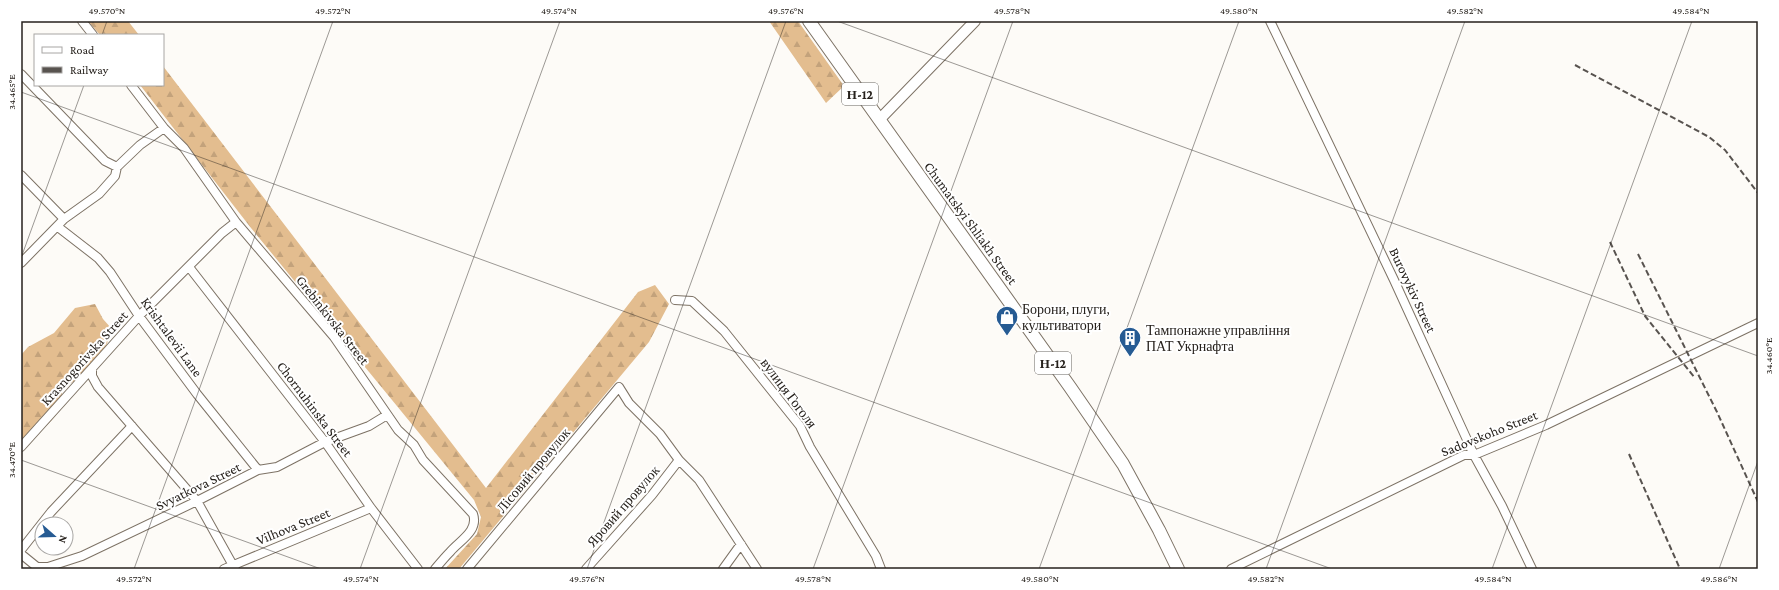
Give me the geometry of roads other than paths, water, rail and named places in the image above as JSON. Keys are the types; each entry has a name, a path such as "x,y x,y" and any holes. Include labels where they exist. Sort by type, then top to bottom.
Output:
{"main road":[{"name":"Chumatskyi Shliakh Street","path":"808,21 1061,374 1123,464 1159,530 1178,569"}],"street":[{"path":"82,21 92,34"},
{"path":"879,120 975,21"},
{"name":"Burovykiv Street","path":"1270,21 1391,274 1474,455 1502,506 1532,569"},
{"path":"21,74 105,161 117,167"},
{"name":"Grebinkivska Street","path":"132,86 164,128 184,148 236,222 334,338 378,398 387,415 398,430 414,446 423,460 466,504 475,519 471,531 450,551 435,569"},
{"path":"21,263 64,219 99,194 115,176 117,167 140,145 164,128"},
{"path":"21,176 64,219"},
{"name":"Krasnogorivska Street","path":"21,447 139,316 222,233 236,222"},
{"name":"Krishtalevii Lane","path":"58,226 98,258 110,272 139,316 258,470"},
{"name":"Chornuhinska Street","path":"189,267 325,442 414,568"},
{"name":"вулиця Гоголя","path":"675,300 692,301 724,331 800,426 810,447 876,556 881,569"},
{"name":"Sadovskoho Street","path":"1231,569 1464,456 1474,455 1546,425 1758,322"},
{"path":"92,369 92,376 98,387 197,502 234,567"},
{"name":"Лісовий провулок","path":"466,569 619,387 630,404 660,434 679,460"},
{"name":"Svyatkova Street","path":"21,554 37,567 48,567 82,556 197,502 258,470 277,467 325,442 369,426 387,415"},
{"path":"21,550 51,512 132,426"},
{"path":"679,460 699,480 757,569"},
{"name":"Яровий провулок","path":"586,569 652,495 679,460"},
{"name":"Vilhova Street","path":"224,569 234,567 371,508"},
{"path":"723,569 742,544"}],"railway":[{"path":"1575,65 1709,137 1725,150 1758,193"},
{"path":"1610,242 1645,316 1695,378"},
{"path":"1638,254 1717,412 1758,502"},
{"path":"1629,454 1680,569"}],"place":[{"name":"Борони, плуги, культиватори","path":"1007,336"},
{"name":"Тампонажне управління ПАТ Укрнафта","path":"1130,358"}]}
